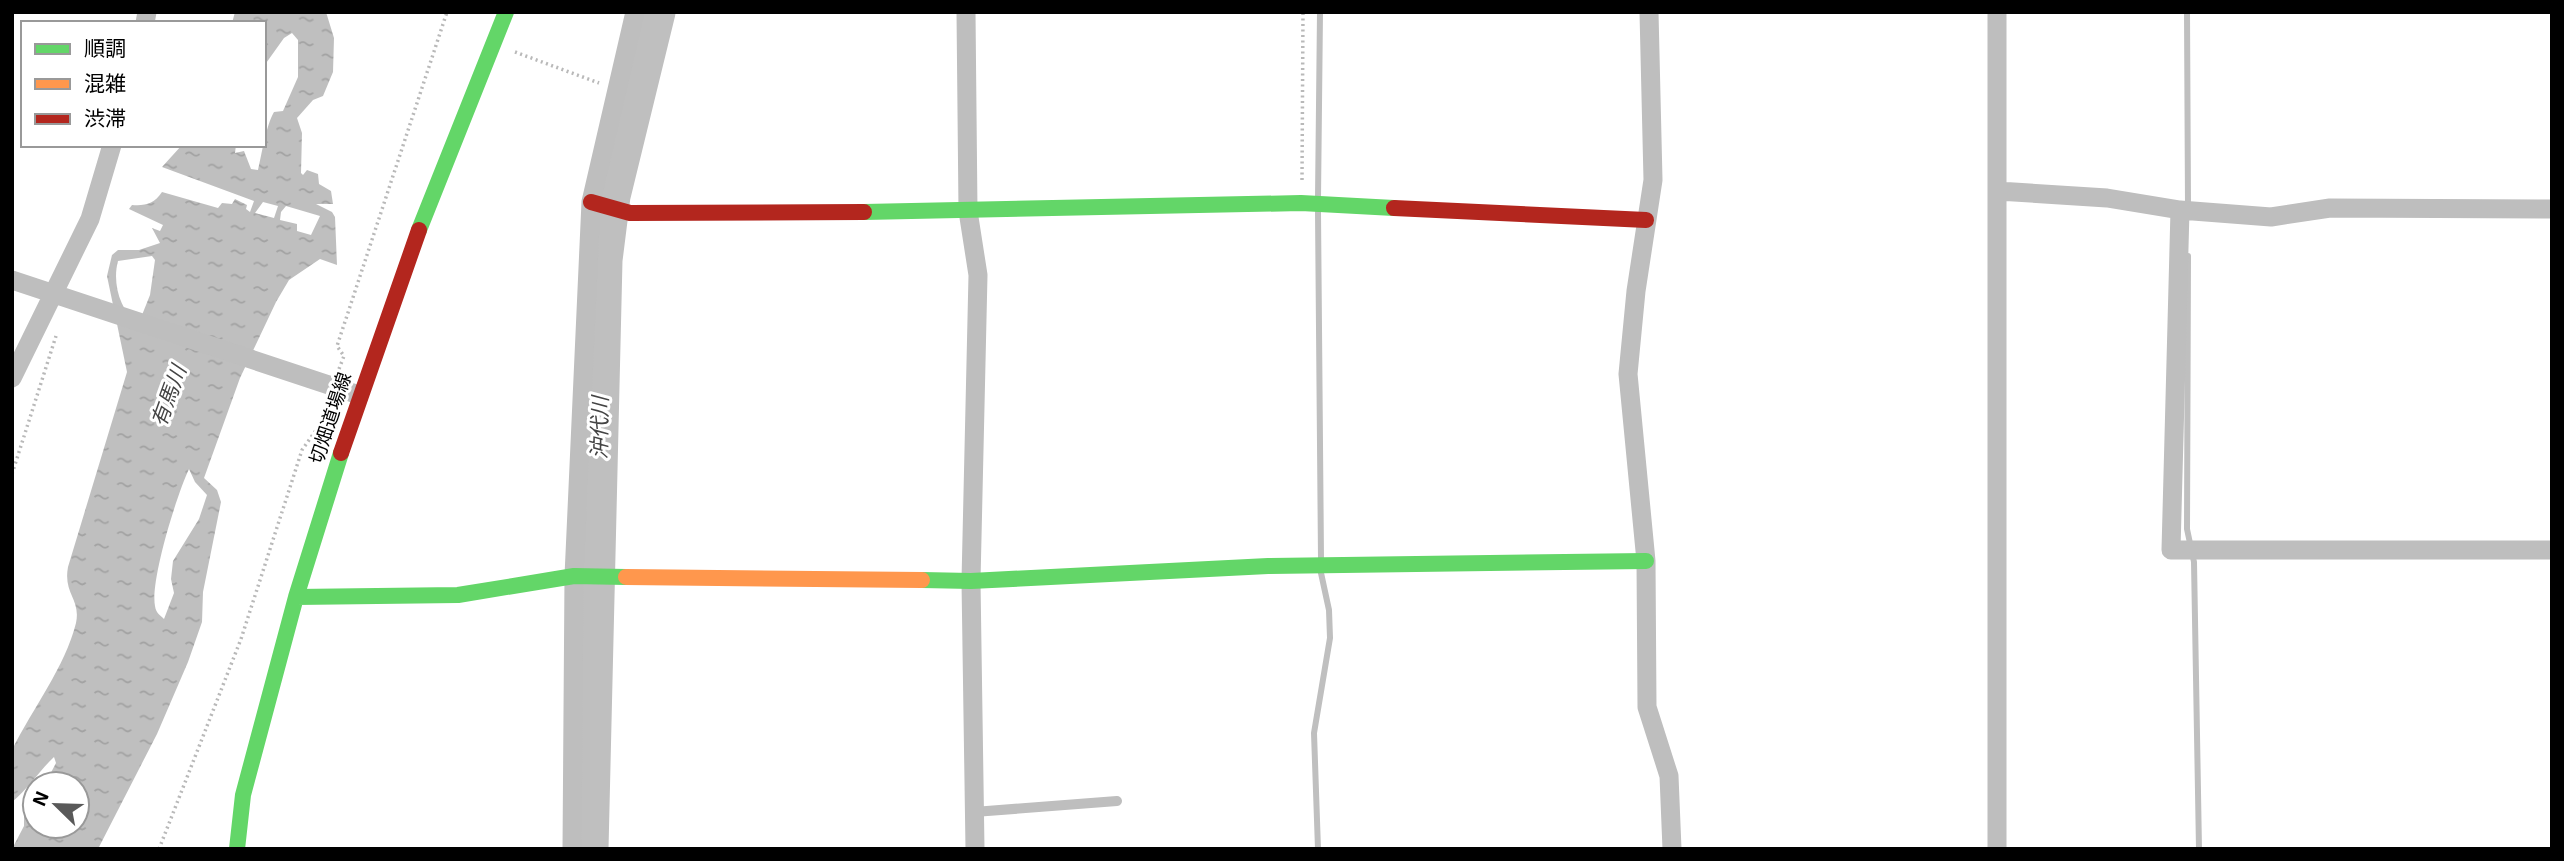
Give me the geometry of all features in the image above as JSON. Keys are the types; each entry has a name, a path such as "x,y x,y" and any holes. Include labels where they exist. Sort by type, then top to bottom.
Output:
{"street":[{"name":"切畑道場線","path":"237,849 243,795 296,597 359,395 399,280 506,12"},
{"path":"572,849 574,576 591,202 635,12"},
{"path":"966,12 968,211 978,275 971,581 975,849"},
{"path":"1649,12 1653,180 1628,374 1646,561 1647,707 1669,776 1672,849"},
{"path":"1997,12 1997,849"},
{"path":"12,378 20,356 56,292 90,219 111,147"},
{"path":"1998,191 2106,198 2180,210 2271,216 2330,208 2552,209"},
{"path":"591,202 630,213 968,211 1301,203 1646,220"},
{"path":"2180,210 2171,550 2552,550"},
{"path":"12,280 56,292 359,395"},
{"path":"296,597 458,595 574,576 971,581 1268,566 1646,561"}],"lane":[{"path":"974,812 1117,802"}],"path":[{"path":"159,849 241,639 302,450 319,426 325,383 344,356 337,346 447,12"},
{"path":"1301,203 1303,12"},
{"path":"493,43 617,90"},
{"path":"12,474 56,338 56,326"}],"water":[{"name":"有馬川","path":"235,12 326,12 334,38 333,72 323,96 313,100 297,118 302,133 301,173 303,175 307,170 318,174 319,184 331,191 333,204 316,204 332,212 335,217 337,265 320,259 289,280 240,378 204,478 217,490 221,502 203,592 202,622 157,734 98,849 12,849 21,832 21,840 91,840 91,770 52,770 56,763 54,757 41,770 21,770 21,793 12,802 10,760 13,748 64,655 76,623 76,608 68,584 68,567 127,372 107,276 112,255 118,250 139,250 160,243 152,228 160,231 163,225 129,209 132,205 152,202 162,192 218,208 222,203 232,204 235,199 247,205 246,209 250,212 254,201 162,167 180,147 236,147 235,153 244,151 251,169 258,170 263,147 266,147 266,132 271,118 274,112 283,111 298,77 298,40 292,33 284,38 266,63 266,21 233,21","holes":["263,202 278,206 274,218 255,213","286,206 320,216 311,235 297,231 297,224 280,220 281,212","152,256 155,260 150,295 138,325 126,312 119,296 116,278 118,261","189,469 195,482 207,495 199,519 173,561 171,579 174,593 164,619 157,612 155,594 166,538"]}],"waterway":[{"name":"沖代川","path":"590,849 604,260 612,196 657,12"},
{"path":"1318,198 1320,12"},
{"path":"2187,12 2188,207"},
{"path":"1318,212 1321,559"},
{"path":"2188,256 2187,529 2194,562 2199,849"},
{"path":"1318,849 1314,733 1330,638 1329,610 1321,573"}],"traffic: fast":[{"path":"419,230 506,12"},
{"path":"864,212 1301,203 1394,208"},
{"path":"237,849 243,795 296,597 341,453"},
{"path":"922,580 971,581 1268,566 1646,561"},
{"path":"296,597 458,595 574,576 626,577"}],"traffic: slow":[{"path":"626,577 922,580"}],"traffic: jam":[{"path":"591,202 630,213 864,212"},
{"path":"1394,208 1646,220"},
{"path":"341,453 419,230"}]}
